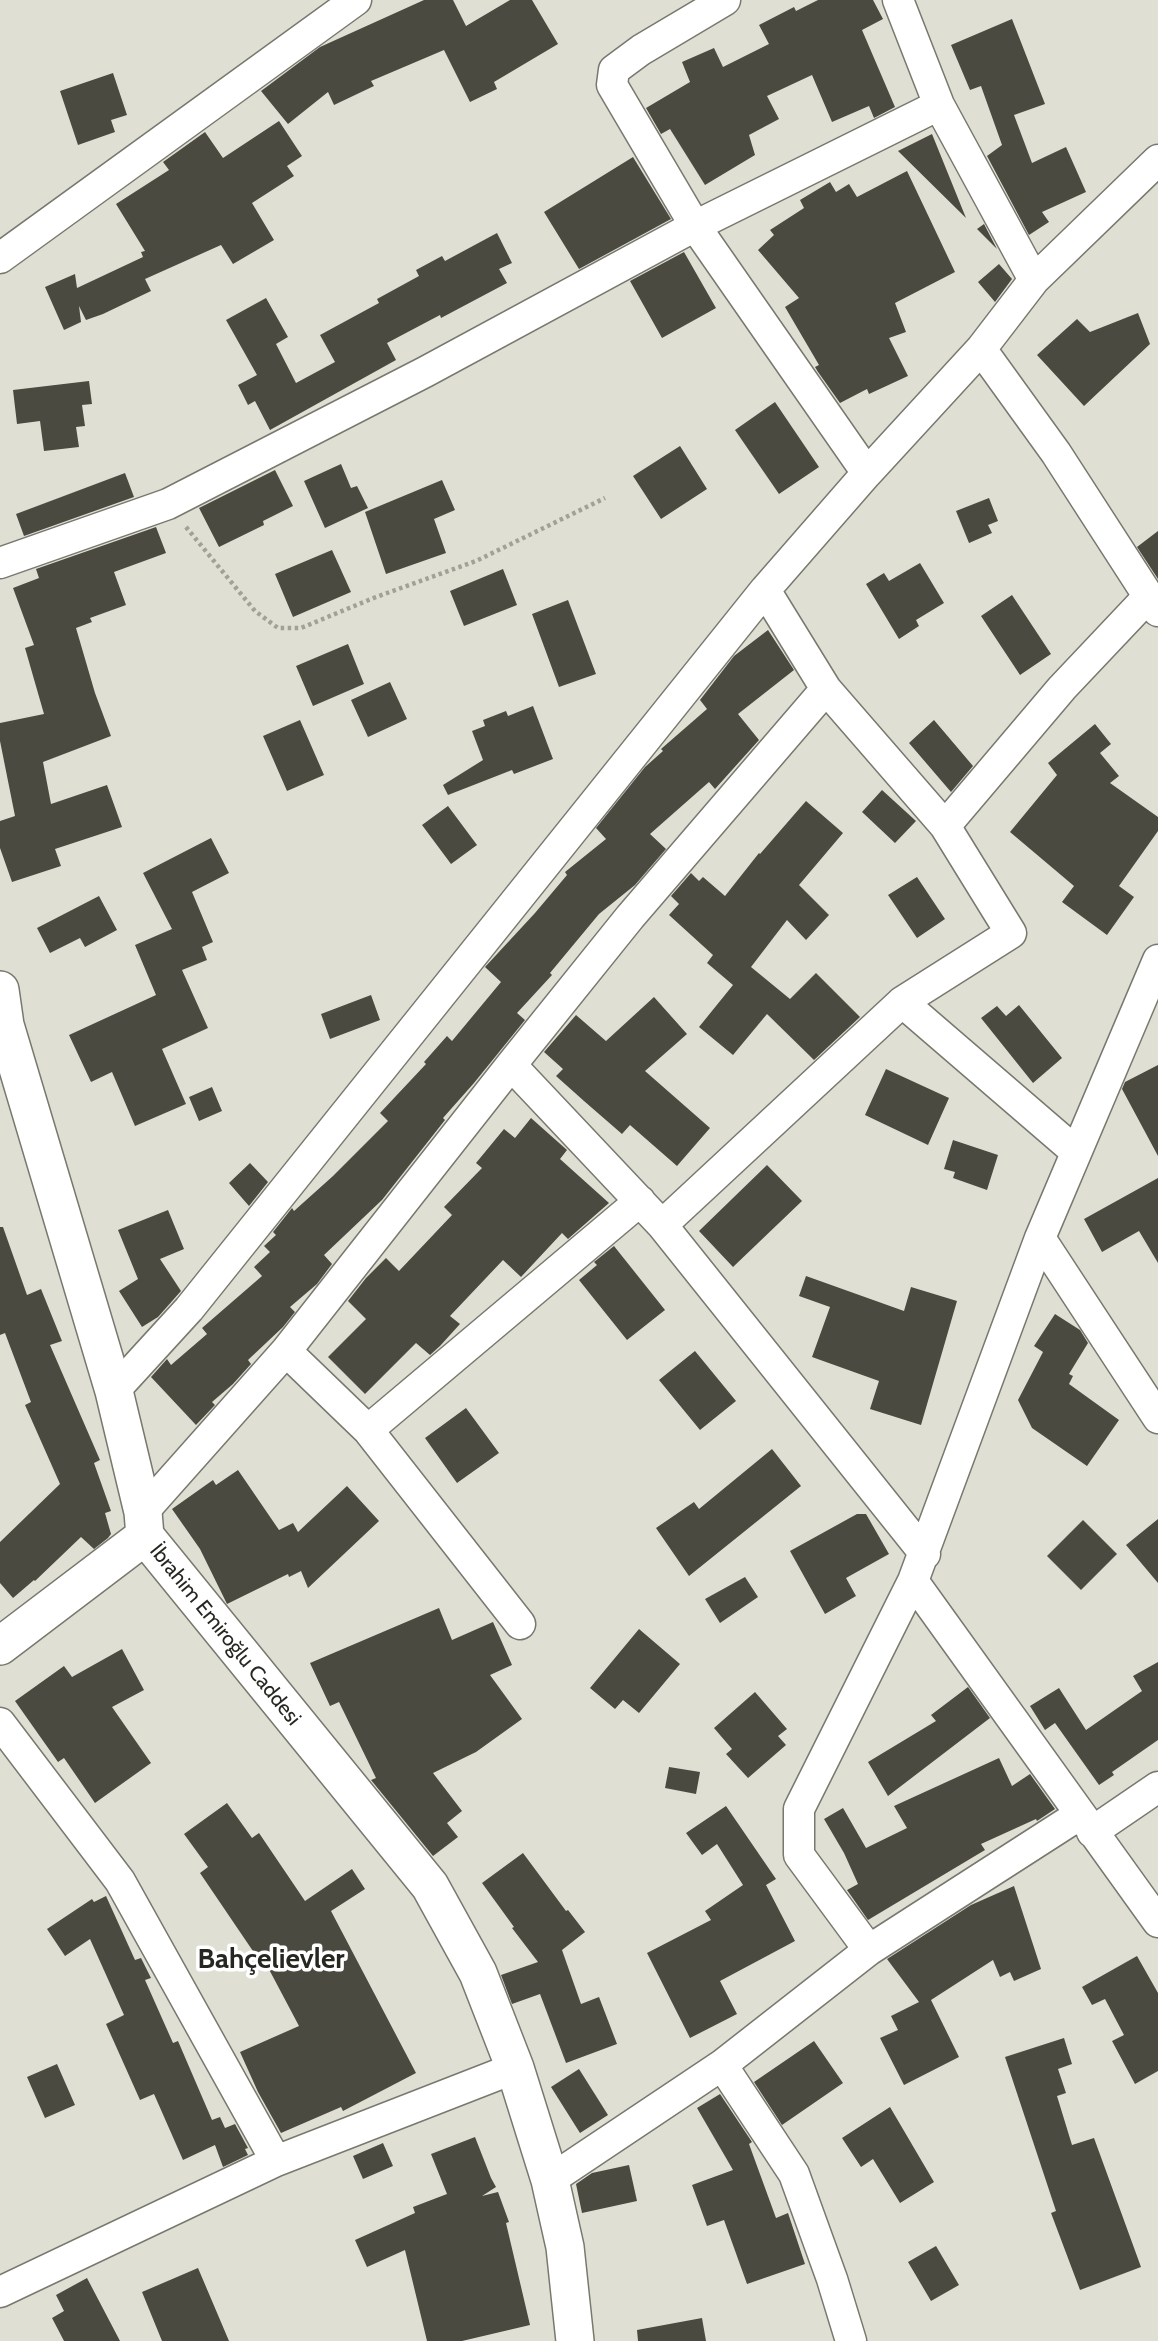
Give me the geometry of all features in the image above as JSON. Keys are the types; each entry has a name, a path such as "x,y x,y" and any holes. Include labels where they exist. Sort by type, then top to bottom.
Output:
{"street":[{"path":"0,258 356,0"},
{"path":"726,0 614,69 612,86 695,226 867,473"},
{"path":"898,0 939,106 1034,281"},
{"path":"0,563 168,504 425,372 695,226 939,106"},
{"path":"114,1391 189,1310 765,590 867,473 981,349 1034,281 1158,160"},
{"path":"946,827 1062,688 1153,604 1056,453 981,349"},
{"path":"663,1225 902,1002 1011,933 946,827 826,689 765,590"},
{"path":"0,1646 144,1524 286,1351 511,1065 631,918 826,689"},
{"path":"869,1950 799,1855 799,1809 925,1553 1040,1238 1075,1152 1152,988 1158,960"},
{"name":"İbrahim Emiroğlu Caddesi","path":"0,990 5,1025 114,1391 144,1524 430,1886 478,1973 515,2068 550,2180 565,2247 575,2341"},
{"path":"902,1002 1075,1152"},
{"path":"511,1065 663,1225 925,1553"},
{"path":"368,1430 639,1201"},
{"path":"1040,1238 1158,1418"},
{"path":"286,1351 368,1430 520,1624"},
{"path":"913,1581 1158,1922"},
{"path":"0,1723 120,1881 276,2161"},
{"path":"550,2180 722,2065 869,1950 1086,1823 1158,1787"},
{"path":"722,2065 794,2174 832,2279 850,2341"},
{"path":"0,2292 276,2161 515,2068"}],"path":[{"path":"168,504 254,611 278,628 301,628 376,597 476,561 605,498"}],"building":[{"path":"424,0 453,0 466,26 510,0 532,0 558,44 494,82 497,89 470,102 444,50 371,81 374,86 334,105 328,92 288,124 261,91 320,47"},
{"path":"818,0 873,0 883,19 862,30 895,107 874,118 869,106 832,122 812,75 767,96 779,119 749,135 755,155 705,185 670,129 661,134 646,108 690,82 682,62 714,48 723,67 769,44 759,25 794,7 796,11"},
{"path":"1012,19 1045,104 1014,115 1032,163 1066,147 1086,192 1042,212 1049,222 1029,235 987,156 1002,145 981,86 970,90 951,45"},
{"path":"113,73 127,115 111,120 115,132 78,145 60,91"},
{"path":"279,121 302,156 287,166 294,176 252,203 274,240 233,264 221,245 145,279 151,291 103,314 86,320 79,306 81,322 64,330 45,287 75,274 77,288 143,257 141,252 145,251 116,204 169,170 163,162 205,132 223,158"},
{"path":"932,134 966,218 898,151"},
{"path":"633,157 671,219 579,269 544,212"},
{"path":"907,171 955,272 895,303 906,332 889,338 908,376 869,394 867,389 840,403 815,367 819,365 785,307 799,298 758,250 774,235 770,230 804,208 800,200 830,182 836,192 849,184 857,197"},
{"path":"984,224 997,249 977,229"},
{"path":"497,233 512,263 499,269 507,283 387,343 396,360 270,430 255,401 248,405 238,385 257,375 226,320 266,298 288,337 276,344 296,383 335,362 320,335 379,303 377,299 419,276 416,270 442,256 445,261"},
{"path":"684,252 716,308 662,338 630,281"},
{"path":"999,264 1012,279 995,302 978,282"},
{"path":"1138,313 1150,344 1084,406 1037,355 1077,319 1090,332"},
{"path":"89,381 92,404 82,405 85,426 76,427 79,447 44,451 40,421 17,424 13,390"},
{"path":"775,402 819,467 779,494 735,430"},
{"path":"680,446 707,489 661,519 633,476"},
{"path":"341,464 351,488 357,486 368,508 325,528 304,481"},
{"path":"275,470 293,506 263,521 264,525 219,547 199,508"},
{"path":"125,473 134,497 24,536 16,514"},
{"path":"442,480 455,510 434,519 446,553 386,574 365,512"},
{"path":"989,498 998,521 988,525 992,533 969,543 956,511"},
{"path":"156,527 166,553 114,572 126,605 90,618 92,622 76,628 111,736 43,762 51,804 107,785 122,827 55,849 61,866 12,882 0,848 0,821 15,816 0,741 0,723 44,714 25,648 34,645 13,588 39,578 36,569"},
{"path":"1158,531 1158,579 1137,547"},
{"path":"332,550 351,592 293,617 275,574"},
{"path":"920,563 944,603 916,620 919,626 899,639 866,584 884,573 889,581"},
{"path":"503,569 517,605 464,626 450,591"},
{"path":"1012,595 1051,654 1020,675 981,616"},
{"path":"568,600 596,674 559,687 532,614"},
{"path":"768,630 794,670 738,714 759,740 715,789 709,782 650,834 666,849 635,885 599,914 550,973 552,975 517,1013 525,1020 443,1118 445,1120 382,1200 324,1255 332,1264 317,1284 290,1307 295,1312 248,1360 251,1364 212,1402 215,1405 196,1425 151,1377 167,1359 171,1365 207,1334 202,1328 262,1276 254,1267 270,1252 264,1246 276,1235 273,1232 292,1208 294,1211 333,1176 388,1121 380,1113 426,1064 424,1062 447,1036 452,1041 501,982 485,967 567,875 565,872 606,839 596,828 645,767 663,751 661,749 707,709 700,700 734,656"},
{"path":"348,644 364,684 313,706 296,666"},
{"path":"390,682 407,719 368,737 351,700"},
{"path":"533,706 553,759 514,774 512,770 448,795 443,785 483,760 472,731 485,726 483,720 506,711 508,716"},
{"path":"300,720 324,775 287,791 263,736"},
{"path":"934,720 973,766 951,792 909,743"},
{"path":"1095,724 1111,744 1100,753 1119,776 1110,783 1158,817 1158,831 1119,886 1134,897 1107,935 1062,902 1074,886 1010,832 1057,775 1048,763"},
{"path":"882,790 916,821 895,843 862,812"},
{"path":"806,801 843,833 799,885 829,915 806,940 787,920 751,967 790,999 816,973 860,1017 814,1060 767,1014 733,1055 699,1027 733,985 707,963 713,955 669,915 679,904 671,896 691,873 699,881 703,877 725,896"},
{"path":"448,806 477,845 451,864 422,825"},
{"path":"211,838 229,873 192,892 213,942 202,947 207,960 182,970 208,1028 162,1049 186,1104 135,1126 112,1072 91,1082 69,1035 156,995 135,945 172,929 143,873"},
{"path":"917,877 945,919 917,938 888,895"},
{"path":"99,896 117,930 85,947 80,938 50,953 37,928"},
{"path":"371,995 380,1020 330,1039 321,1014"},
{"path":"654,997 687,1034 645,1071 710,1128 677,1166 630,1125 622,1134 556,1076 563,1069 544,1052 576,1015 606,1041"},
{"path":"1019,1005 1062,1058 1033,1083 981,1018 997,1006 1006,1016"},
{"path":"1158,1065 1158,1156 1122,1089 1125,1082"},
{"path":"886,1069 949,1098 928,1145 865,1115"},
{"path":"212,1087 222,1111 199,1121 189,1097"},
{"path":"531,1118 567,1150 560,1159 609,1203 568,1239 562,1233 521,1277 503,1260 450,1316 460,1324 440,1346 430,1355 416,1343 365,1394 328,1357 366,1319 348,1301 386,1258 399,1271 452,1215 444,1207 482,1168 476,1163 504,1129 515,1138"},
{"path":"953,1140 998,1155 987,1190 953,1178 955,1172 944,1169"},
{"path":"250,1163 268,1182 249,1206 229,1183"},
{"path":"767,1165 802,1201 733,1267 699,1231"},
{"path":"1158,1178 1158,1263 1139,1231 1102,1252 1084,1219"},
{"path":"168,1210 184,1249 160,1259 181,1291 158,1317 142,1327 119,1291 138,1279 118,1230"},
{"path":"0,1227 3,1227 27,1295 41,1289 62,1341 50,1345 100,1460 94,1463 111,1511 105,1513 111,1534 108,1538 94,1549 81,1537 13,1598 0,1583 0,1542 60,1484 25,1405 31,1402 5,1333 0,1335"},
{"path":"614,1246 665,1310 627,1340 579,1280 597,1265 594,1262"},
{"path":"806,1276 904,1311 911,1287 957,1301 921,1425 870,1409 879,1381 812,1357 830,1307 799,1296"},
{"path":"1055,1314 1080,1330 1088,1343 1069,1374 1073,1376 1069,1384 1119,1420 1087,1466 1032,1428 1018,1400 1043,1352 1034,1346"},
{"path":"695,1351 736,1401 700,1430 659,1380"},
{"path":"466,1408 499,1453 457,1483 425,1438"},
{"path":"772,1449 801,1486 689,1576 656,1528 694,1502 699,1509"},
{"path":"238,1470 279,1530 293,1523 298,1532 347,1486 379,1521 308,1588 301,1571 289,1577 288,1574 227,1604 200,1549 172,1509 213,1480 216,1485"},
{"path":"857,1514 866,1514 889,1554 846,1578 856,1596 825,1614 790,1551"},
{"path":"1158,1519 1158,1583 1126,1545"},
{"path":"1083,1520 1117,1554 1081,1590 1047,1556"},
{"path":"745,1577 758,1597 720,1623 705,1599"},
{"path":"439,1608 452,1640 493,1622 512,1665 490,1675 522,1719 476,1752 433,1773 462,1811 447,1823 458,1837 433,1856 371,1780 376,1778 339,1702 330,1706 310,1663"},
{"path":"639,1629 680,1664 639,1713 623,1700 615,1709 590,1688"},
{"path":"122,1649 144,1690 112,1707 151,1763 95,1803 64,1758 58,1762 15,1701 64,1666 72,1677"},
{"path":"1158,1662 1158,1740 1112,1772 1114,1775 1099,1785 1055,1723 1045,1730 1030,1706 1059,1688 1086,1730 1142,1691 1133,1676"},
{"path":"968,1687 990,1718 888,1796 868,1762 936,1721 931,1715"},
{"path":"755,1692 787,1729 778,1736 786,1745 748,1778 726,1754 732,1749 714,1728"},
{"path":"999,1758 1012,1786 1030,1774 1055,1809 1037,1821 1036,1819 981,1844 985,1850 868,1920 847,1890 858,1884 824,1819 843,1808 866,1848 907,1828 894,1806"},
{"path":"669,1767 700,1772 696,1794 665,1788"},
{"path":"227,1803 252,1838 259,1833 305,1901 352,1869 365,1889 331,1911 416,2073 343,2111 341,2107 281,2133 240,2052 299,2026 263,1958 259,1960 200,1873 208,1867 184,1834"},
{"path":"726,1806 776,1879 766,1885 795,1941 720,1981 737,2014 690,2038 647,1953 711,1920 705,1911 743,1885 717,1844 702,1855 686,1833"},
{"path":"523,1853 585,1932 562,1950 581,2004 599,1997 617,2044 566,2063 540,1994 512,2004 501,1975 538,1962 482,1883"},
{"path":"1014,1886 1041,1969 1014,1981 1010,1972 1000,1977 993,1960 931,2000 959,2057 904,2085 880,2038 898,2030 891,2016 919,2002 887,1959 971,1905"},
{"path":"106,1896 135,1960 141,1958 151,1978 145,1980 173,2043 178,2041 212,2120 220,2117 225,2128 235,2124 248,2148 245,2149 248,2155 223,2167 215,2145 183,2160 154,2094 140,2100 106,2024 124,2015 90,1939 65,1956 47,1929 92,1899 94,1902"},
{"path":"1137,1956 1158,1993 1158,2071 1135,2084 1112,2041 1124,2035 1105,1999 1092,2005 1082,1987"},
{"path":"1064,2038 1072,2064 1058,2069 1066,2093 1057,2096 1072,2145 1094,2138 1141,2267 1080,2290 1051,2213 1056,2211 1005,2057"},
{"path":"814,2041 843,2083 782,2125 754,2082"},
{"path":"57,2064 75,2105 45,2118 27,2077"},
{"path":"579,2069 608,2115 580,2133 551,2087"},
{"path":"720,2094 752,2142 749,2144 776,2218 788,2213 805,2264 747,2284 724,2220 707,2226 692,2185 733,2170 697,2108"},
{"path":"890,2107 934,2182 900,2203 873,2159 861,2167 842,2138"},
{"path":"475,2137 496,2187 482,2196 498,2192 509,2222 506,2223 530,2325 462,2341 427,2341 405,2250 367,2267 355,2240 415,2213 413,2207 447,2194 431,2154"},
{"path":"383,2143 393,2166 363,2179 353,2156"},
{"path":"629,2165 637,2201 582,2213 576,2184 592,2173"},
{"path":"936,2246 959,2285 931,2301 908,2262"},
{"path":"198,2268 229,2341 162,2341 142,2292"},
{"path":"87,2278 120,2341 64,2341 52,2318 64,2311 56,2295"},
{"path":"702,2318 706,2341 638,2341 637,2330"}],"district":[{"name":"Bahçelievler","path":"271,1960"}]}
